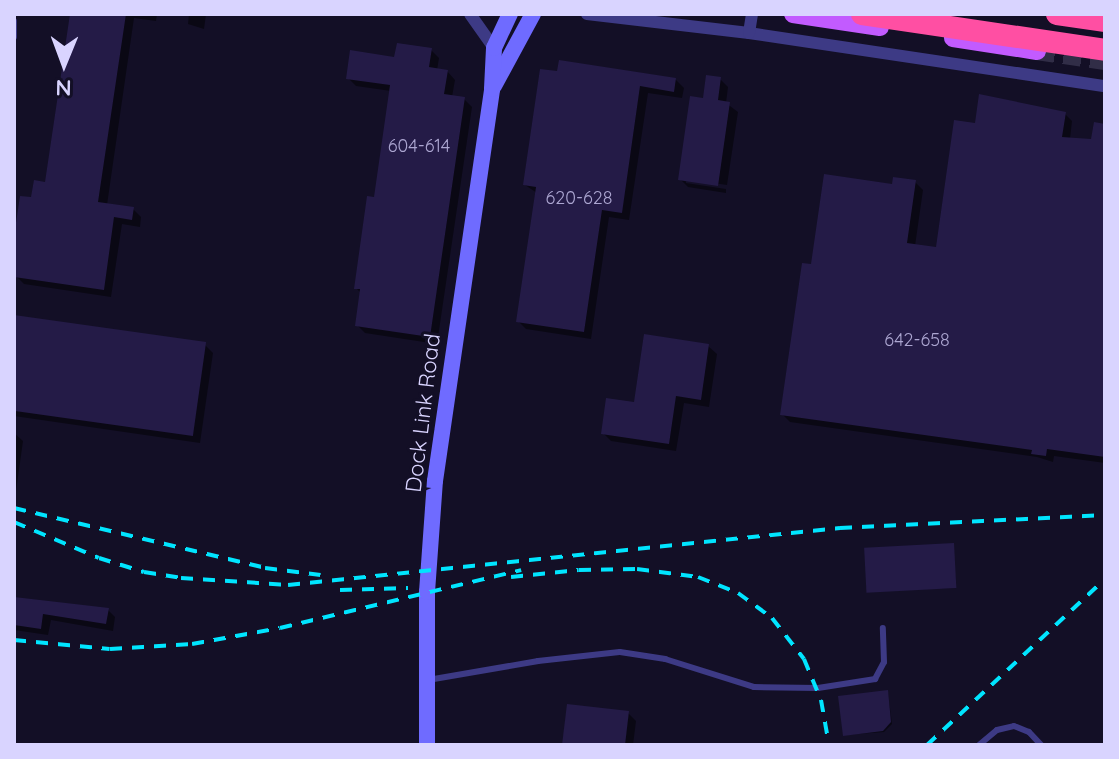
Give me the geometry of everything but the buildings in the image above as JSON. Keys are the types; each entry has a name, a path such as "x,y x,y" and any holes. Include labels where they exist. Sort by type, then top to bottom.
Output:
{"highway":[{"path":"862,14 1105,50"},
{"path":"1057,14 1105,21"}],"main road":[{"name":"Dock Link Road","path":"427,745 428,571 435,481 492,89 494,48 510,14"},
{"name":"Dock Link Road","path":"492,89 533,14"},
{"path":"793,14 1037,51"}],"street":[{"path":"470,14 494,48"},
{"path":"587,14 623,15 1105,86"},
{"path":"749,33 752,14"},
{"path":"958,65 964,40"}],"lane":[{"path":"14,21 15,38"},
{"path":"428,680 538,661 620,652 665,659 754,687 818,688 875,679 884,662 883,628"},
{"path":"979,745 997,730 1014,726 1029,732 1041,745"}],"tunnel":[{"path":"1037,51 1105,61"}],"railway":[{"path":"14,508 265,568 321,575"},
{"path":"14,522 99,558 144,572 181,578 288,585 840,528 1105,515"},
{"path":"511,577 579,570 637,569 698,577 738,593 772,618 804,659 821,700 829,745"},
{"path":"14,640 110,649 192,644 280,628 521,570"},
{"path":"927,745 1105,579"},
{"path":"340,590 408,588"}]}
